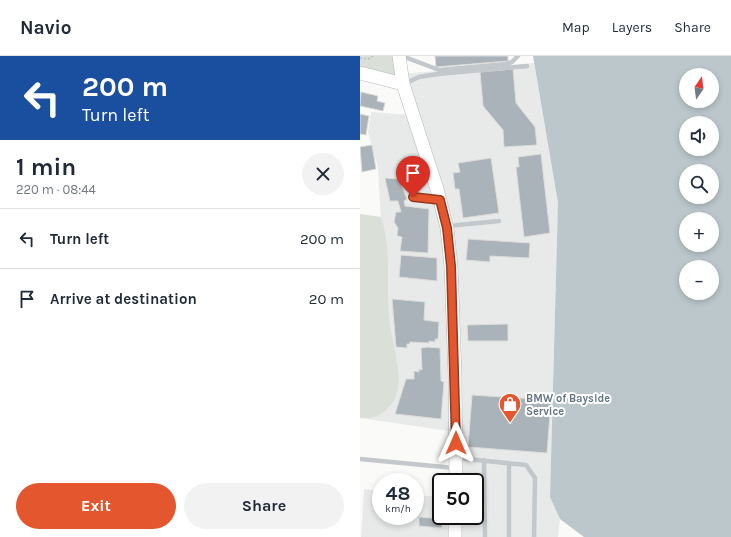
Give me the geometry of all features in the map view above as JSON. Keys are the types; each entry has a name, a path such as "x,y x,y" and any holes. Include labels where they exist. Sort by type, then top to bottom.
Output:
{"main road":[{"path":"401,56 403,84 447,226 451,266 456,473"},
{"path":"360,73 403,84"},
{"path":"455,537 456,525"}],"lane":[{"path":"401,56 438,70 506,64 512,62 518,56"},
{"path":"403,84 419,77 438,74 527,66"},
{"path":"413,197 440,200"},
{"path":"447,226 499,221"},
{"path":"360,458 456,463 484,460 526,465 535,478 534,537"},
{"path":"484,460 485,537"},
{"path":"509,463 510,537"}],"path":[{"path":"360,57 368,59 373,56"}],"shaded area":[{"path":"360,56 399,56 403,84 360,74"},
{"path":"533,56 731,56 731,537 584,537 560,519 550,497 558,203"},
{"path":"534,63 558,203 550,497 560,519 558,537 361,537 364,489 372,490 372,525 424,525 424,496 432,496 432,525 484,525 484,473 456,473 456,432 367,419 385,288 378,168 368,132 371,112 413,115 401,74"},
{"path":"360,214 381,217 384,229 388,254 389,317 399,376 395,399 383,413 372,418 360,418"}],"building":[{"path":"435,56 508,56 508,61 436,67"},
{"path":"513,69 516,103 535,127 537,145 504,147 503,130 483,106 480,72"},
{"path":"361,92 378,96 377,101 385,103 383,111 360,106"},
{"path":"360,114 369,116 366,135 360,134"},
{"path":"372,145 376,169 362,172 360,147"},
{"path":"541,154 550,233 524,237 516,167 519,167 518,157"},
{"path":"491,158 499,213 463,218 459,189 455,189 453,173 460,172 458,163"},
{"path":"385,178 399,179 407,199 404,201 405,206 429,209 428,253 400,251 402,237 397,236 398,228 394,222 396,212 401,212 398,201 390,201"},
{"path":"468,239 530,243 529,258 490,256 490,262 466,260"},
{"path":"401,255 437,258 437,281 399,277"},
{"path":"392,299 425,302 424,320 439,322 438,339 435,339 435,342 429,341 429,343 410,342 410,344 407,344 407,348 396,347"},
{"path":"508,324 508,341 468,341 467,325"},
{"path":"421,348 440,348 441,381 444,382 441,419 395,414 406,379 414,379 414,371 419,372 419,369 422,370"},
{"name":"BMW of Bayside Service","path":"472,395 551,400 547,453 468,447"},
{"path":"424,517 432,518 432,525 442,525 442,528 419,526 424,525"}],"place":[{"name":"BMW of Bayside Service","path":"510,424"}],"route":[{"path":"413,197 440,200 447,228 451,266 456,443"}]}
